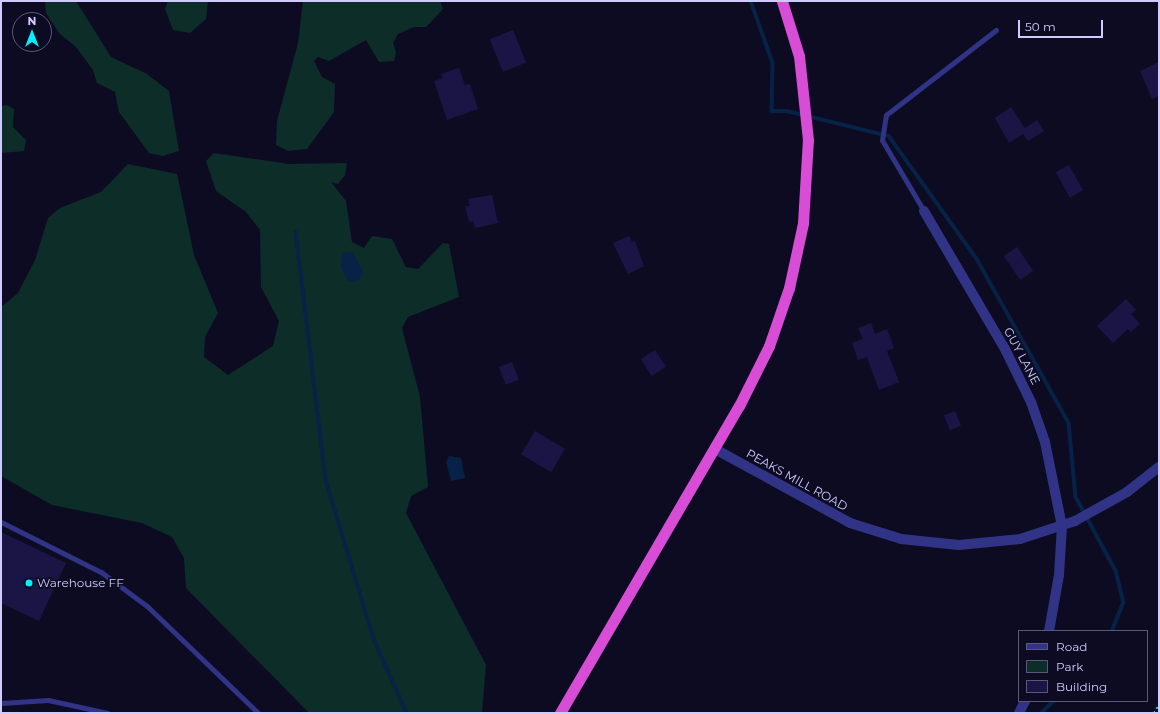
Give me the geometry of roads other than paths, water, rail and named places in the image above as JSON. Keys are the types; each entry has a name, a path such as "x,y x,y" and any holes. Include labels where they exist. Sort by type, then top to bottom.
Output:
{"highway":[{"path":"560,713 715,449 769,346 789,288 803,223 808,152 805,94 796,44 782,1"}],"street":[{"name":"GUY LANE","path":"924,211 1005,349 1031,402 1045,442 1062,526 1059,575 1049,630"},
{"name":"PEAKS MILL ROAD","path":"715,449 827,512 901,539 952,544 989,543 1020,539 1062,526 1108,504 1159,466"},
{"path":"1020,713 1025,702"}],"lane":[{"path":"924,211 882,140 886,115 996,30"},
{"path":"1,522 101,572 147,606 258,713"},
{"path":"1,703 48,700 108,713"}],"water":[{"path":"345,252 353,253 363,272 360,279 354,282 348,281 341,268 342,256"},
{"path":"449,456 461,458 465,478 451,481 446,462"}],"waterway":[{"path":"751,1 773,63 772,111 787,111 889,136 977,259 1069,423 1076,497 1116,571 1124,602 1112,630"},
{"path":"296,232 326,480 374,639 407,713"},
{"path":"1041,713 1053,702"}],"place":[{"name":"Warehouse FF","path":"29,583"}]}
